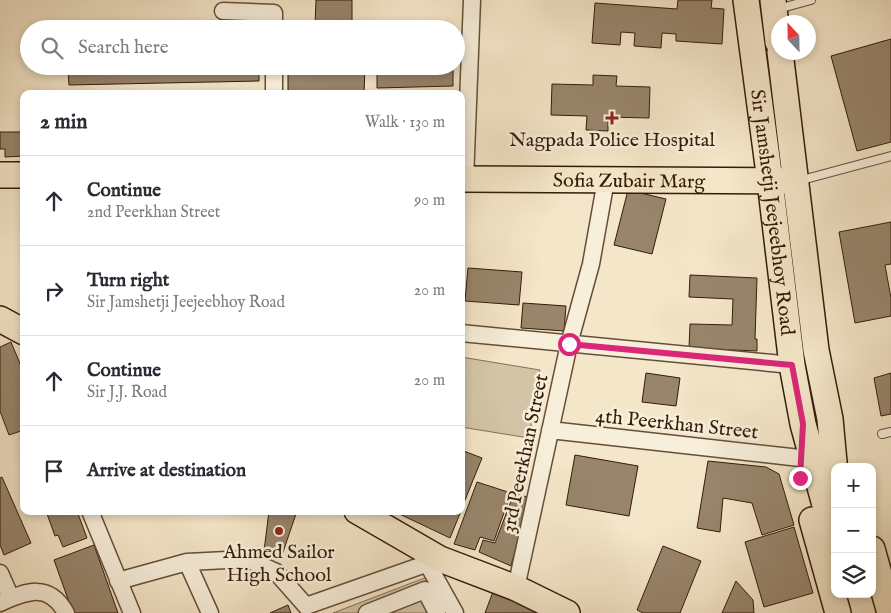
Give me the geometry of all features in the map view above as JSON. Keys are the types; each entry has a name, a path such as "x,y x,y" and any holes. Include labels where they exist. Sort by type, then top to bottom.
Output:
{"main road":[{"name":"Sir Jamshetji Jeejeebhoy Road","path":"746,0 792,365 803,424"},
{"name":"Sir Jamshetji Jeejeebhoy Road","path":"781,60 816,350 830,419"},
{"path":"0,175 20,175"},
{"name":"Sofia Zubair Marg","path":"465,180 796,181"},
{"path":"830,419 847,463"},
{"path":"830,419 834,463"},
{"path":"803,424 800,478 838,613"},
{"path":"803,424 831,527"},
{"path":"363,515 433,561 516,588 566,613"},
{"path":"873,553 890,613"},
{"path":"874,613 880,583"},
{"path":"850,598 855,613"}],"street":[{"path":"465,102 472,0"},
{"path":"222,11 274,13 274,20"},
{"path":"274,75 274,90"},
{"name":"3rd Peerkhan Street","path":"516,588 569,344 591,264 606,180"},
{"path":"465,333 792,365"},
{"name":"4th Peerkhan Street","path":"550,430 800,458"},
{"path":"92,515 132,613"},
{"path":"118,581 187,562 248,558 276,572 308,610 433,561 455,613"},
{"path":"187,562 210,613"},
{"path":"0,572 6,601 36,591 52,595 66,613"},
{"path":"367,613 425,590 437,613"}],"lane":[{"path":"773,5 811,0"},
{"path":"796,181 891,156"},
{"path":"882,434 891,432"}],"shaded area":[{"path":"465,358 540,370 529,438 465,428"},
{"path":"435,574 453,613 333,613"}],"building":[{"path":"316,0 352,0 352,20 315,20"},
{"path":"678,0 712,0 711,8 724,9 722,44 676,41 676,34 662,33 661,48 634,46 635,33 621,32 620,45 592,43 595,3 677,9"},
{"path":"891,39 891,142 857,151 831,56"},
{"path":"68,75 259,75 259,81 69,85"},
{"path":"288,75 365,75 364,90 288,90"},
{"path":"377,75 453,75 453,86 377,88"},
{"path":"593,75 617,76 616,86 650,87 649,118 608,117 608,131 586,130 587,116 551,115 552,84 593,85"},
{"path":"0,132 20,132 20,156 5,157 5,149 0,149"},
{"path":"628,190 666,199 652,254 614,245"},
{"path":"891,222 891,264 885,265 891,298 891,316 855,323 839,232"},
{"path":"468,268 522,272 519,305 465,301"},
{"path":"690,275 757,278 755,339 757,339 757,351 689,348 690,324 732,325 733,299 689,297"},
{"path":"523,303 566,306 564,331 521,328"},
{"path":"11,342 20,363 20,431 9,435 0,411 0,347"},
{"path":"646,373 680,378 676,406 642,402"},
{"path":"891,373 891,414 881,416 874,378"},
{"path":"465,452 482,458 465,500"},
{"path":"575,455 638,466 629,516 566,505"},
{"path":"708,461 766,467 779,474 794,525 762,535 752,503 723,498 720,532 697,528"},
{"path":"2,477 31,543 4,555 0,545 0,478"},
{"path":"477,482 511,493 494,541 480,537 475,550 454,544"},
{"path":"514,493 530,498 511,566 479,552 483,540 495,543"},
{"path":"47,515 78,515 87,538 63,547 58,535 55,536"},
{"name":"Ahmed Sailor High School","path":"268,515 296,515 281,558 264,551"},
{"path":"401,515 459,515 450,538"},
{"path":"794,527 813,593 764,607 745,542"},
{"path":"94,545 118,613 73,613 54,560"},
{"path":"663,546 701,561 680,613 643,613 637,610"},
{"path":"736,581 753,600 754,613 722,613"},
{"path":"494,589 548,613 485,613"},
{"path":"288,605 291,613 270,613"}],"place":[{"name":"Nagpada Police Hospital","path":"612,118"},
{"name":"Ahmed Sailor High School","path":"279,531"}],"route":[{"path":"569,344 792,365 803,424 800,478"}]}
